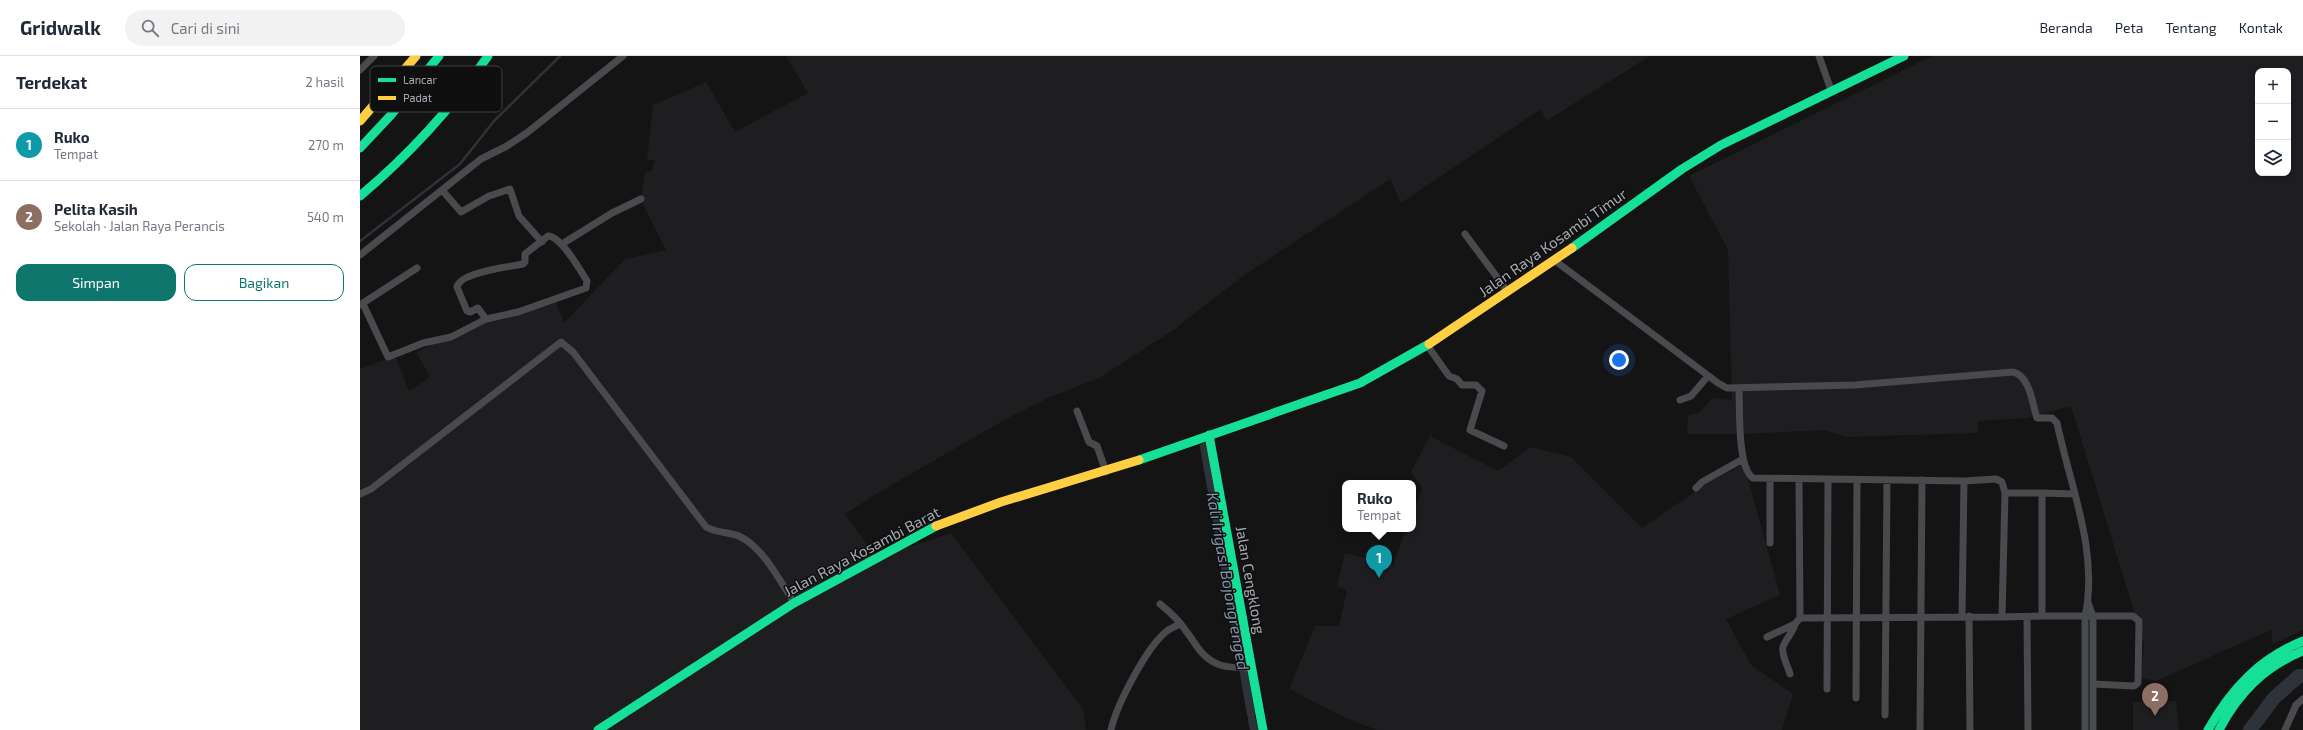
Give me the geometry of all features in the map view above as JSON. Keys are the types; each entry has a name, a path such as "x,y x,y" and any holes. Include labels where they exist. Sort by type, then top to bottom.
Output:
{"main road":[{"path":"407,66 416,56"},
{"path":"431,66 439,56"},
{"path":"481,66 488,56"},
{"name":"Jalan Raya Kosambi Timur","path":"1209,435 1360,382 1427,345 1508,292 1682,169 1757,126 1904,56"},
{"path":"360,121 370,109"},
{"path":"360,148 393,112"},
{"path":"360,196 426,135 447,112"},
{"name":"Jalan Raya Kosambi Barat","path":"598,730 794,603 933,527 1001,502 1106,472 1209,435"},
{"name":"Jalan Cengklong","path":"1209,435 1246,668 1263,730"},
{"path":"2208,730 2227,699 2242,679 2258,664 2277,652 2303,641"},
{"path":"2219,730 2234,705 2256,678 2276,663 2303,651"}],"street":[{"path":"360,70 374,56"},
{"path":"360,255 481,159 507,146 528,132 623,56"},
{"path":"1819,56 1831,90"},
{"path":"442,190 461,212 489,196 510,189 519,216 542,242"},
{"path":"562,244 612,213 641,199"},
{"path":"1465,234 1508,292"},
{"path":"417,268 361,304 388,357 423,343 451,337 486,319 540,305 586,288 588,281 562,244 552,236 548,236 525,254 525,262 523,264 467,276 458,283 457,287 467,311 470,312 478,308 486,319"},
{"path":"1554,260 1724,387 1739,388 1855,385 2016,373 2025,380 2037,418 2056,420 2074,494 2081,516 2086,543 2088,602 2085,617 2085,730"},
{"path":"360,494 370,489 553,346 561,342 573,352 706,527 712,531 739,536 754,548 766,560 794,603"},
{"path":"1427,345 1449,376 1457,379 1462,385 1476,385 1482,391 1470,430 1504,446"},
{"path":"1680,400 1691,396 1708,376"},
{"path":"1739,388 1743,459 1749,476 1753,478 1770,480 1999,480 2005,493 2002,617"},
{"path":"1077,411 1089,442 1097,446 1106,472"},
{"path":"1696,488 1702,482 1743,459"},
{"path":"1770,480 1770,543"},
{"path":"1799,480 1800,618"},
{"path":"1827,689 1828,480"},
{"path":"1856,698 1857,480"},
{"path":"1885,715 1887,480"},
{"path":"1919,730 1922,480"},
{"path":"1964,481 1966,616 1970,730"},
{"path":"2005,493 2074,494"},
{"path":"2042,493 2042,616"},
{"path":"2088,602 2093,617 2093,730"},
{"path":"1160,604 1172,613 1197,649 1211,660 1220,665 1246,668"},
{"path":"1767,637 1794,624 1800,618 1886,616 2133,616 2140,622 2137,684 2093,684"},
{"path":"2027,617 2028,730"},
{"path":"1111,730 1113,719 1124,694 1154,646 1166,632 1180,624"},
{"path":"1790,674 1783,650 1794,624"},
{"path":"2285,730 2296,705 2303,699"}],"shaded area":[{"path":"786,56 1650,56 1546,121 1541,109 1401,203 1390,179 1240,278 1175,329 1099,378 1048,398 1006,419 878,493 845,514 877,558 951,533 1083,709 1086,730 360,730 360,369 395,356 409,391 430,377 416,352 501,315 554,297 564,323 625,259 666,250 641,200 645,172 652,171 655,160 647,160 653,105 706,82 735,132 808,93"},
{"path":"1932,56 2303,56 2303,630 2273,644 2271,630 2156,681 2141,678 2144,644 2071,406 2027,418 1978,421 1978,433 1847,437 1825,430 1742,434 1687,434 1688,416 1701,411 1712,398 1732,400 1728,250 1689,176"},
{"path":"1430,436 1498,471 1530,447 1571,457 1642,528 1708,483 1744,464 1780,595 1726,619 1751,665 1793,694 1782,730 1377,730 1346,718 1289,689 1315,626 1339,626 1347,590 1337,586 1345,553 1393,565 1405,532 1416,532 1416,504 1422,488 1411,472"},
{"path":"2176,701 2179,730 2133,730 2133,702"}],"waterway":[{"path":"360,241 460,164 494,121 560,56"},
{"name":"Kali Irigasi Bojongrenged","path":"1204,447 1251,714"},
{"path":"2250,730 2274,698 2299,676 2303,676"},
{"name":"Kali Irigasi Bojongrenged","path":"1252,720 1254,730"}],"traffic: fast":[{"path":"431,66 439,56"},
{"path":"481,66 488,56"},
{"path":"1572,248 1682,169 1721,145 1904,56"},
{"path":"360,148 393,112"},
{"path":"360,196 412,148 445,112"},
{"path":"1139,460 1360,383 1429,344"},
{"path":"1209,435 1263,730"},
{"path":"598,730 794,603 936,526"},
{"path":"2208,730 2226,701 2248,677 2273,657 2287,648 2303,641"},
{"path":"2219,730 2235,704 2264,673 2289,657 2303,651"}],"traffic: slow":[{"path":"407,66 416,56"},
{"path":"360,121 370,109"},
{"path":"1429,344 1572,248"},
{"path":"936,526 1001,502 1139,460"}],"place":[{"name":"Ruko","path":"1379,578"},
{"name":"Pelita Kasih","path":"2155,716"}]}
